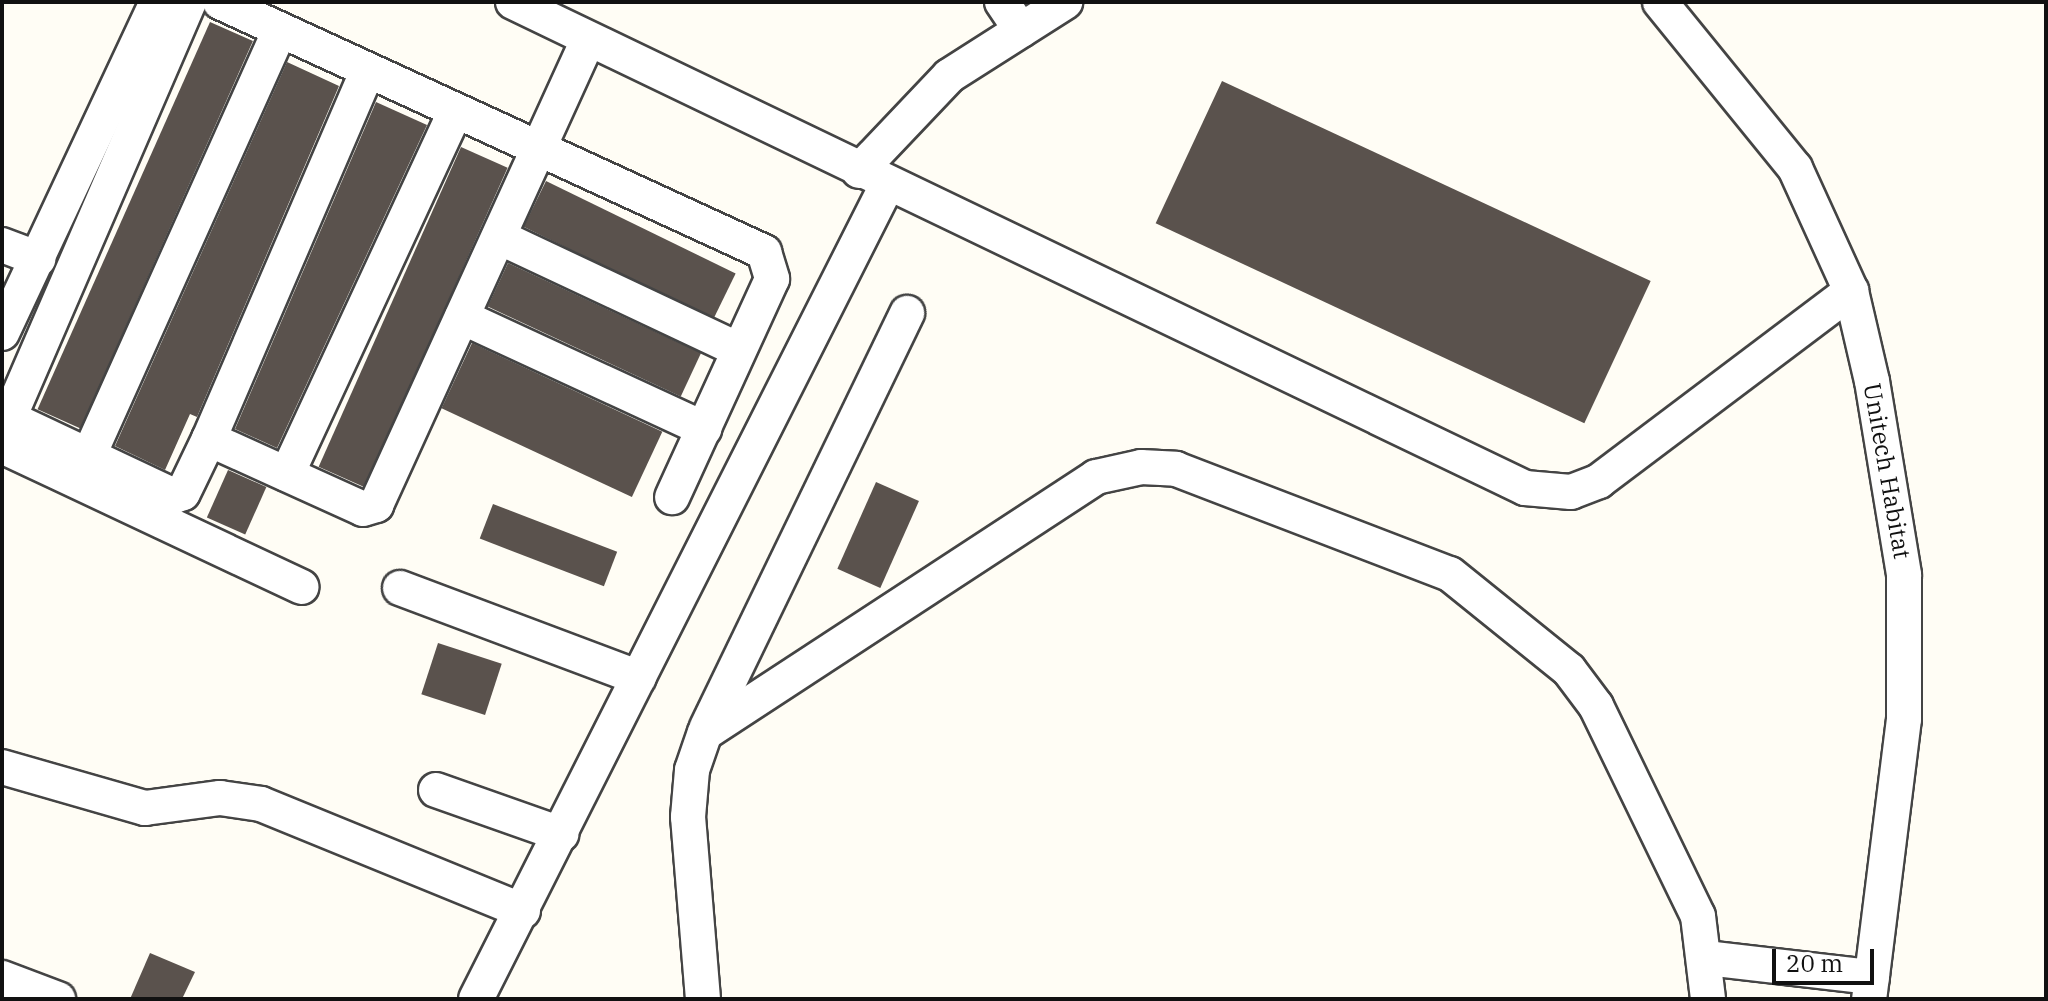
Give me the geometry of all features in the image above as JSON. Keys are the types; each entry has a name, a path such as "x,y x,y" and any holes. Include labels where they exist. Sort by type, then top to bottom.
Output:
{"street":[{"path":"2,333 157,2"},
{"path":"189,2 9,418 177,496 209,439 367,72"},
{"path":"220,2 538,152 764,252 772,279 672,497"},
{"path":"513,2 1525,488 1551,493 1599,481 1851,291"},
{"path":"1002,2 1021,30"},
{"path":"476,999 639,678 874,177 949,76 1065,2"},
{"name":"Unitech Habitat","path":"1660,2 1795,168 1851,291 1904,575 1902,744 1871,988"},
{"path":"89,455 279,32"},
{"path":"209,439 363,509 376,505 588,40"},
{"path":"287,474 455,112"},
{"path":"499,237 739,350"},
{"path":"2,245 38,259"},
{"path":"703,999 688,817 705,733 907,313"},
{"path":"462,317 704,429"},
{"path":"2,446 302,587"},
{"path":"705,733 1096,477 1176,469 1450,574 1569,670 1650,813 1698,916 1707,958 1708,999"},
{"path":"400,588 639,678"},
{"path":"2,767 145,808 220,798 261,804 523,911"},
{"path":"436,790 561,834"},
{"path":"1707,958 1871,988"},
{"path":"2,978 58,999"}],"building":[{"path":"210,22 253,41 80,428 38,409"},
{"path":"287,62 339,86 197,417 190,414 165,470 115,446"},
{"path":"1222,81 1651,281 1584,423 1156,223"},
{"path":"376,102 427,125 277,448 235,429"},
{"path":"461,147 508,168 365,487 319,467"},
{"path":"546,181 736,273 713,319 524,227"},
{"path":"508,263 701,353 681,397 488,307"},
{"path":"472,343 662,432 632,497 442,408"},
{"path":"228,470 266,487 245,535 207,518"},
{"path":"876,482 919,501 880,588 837,569"},
{"path":"493,504 617,552 604,586 480,539"},
{"path":"438,643 502,664 485,715 421,694"},
{"path":"150,953 195,972 182,999 130,999"}]}
